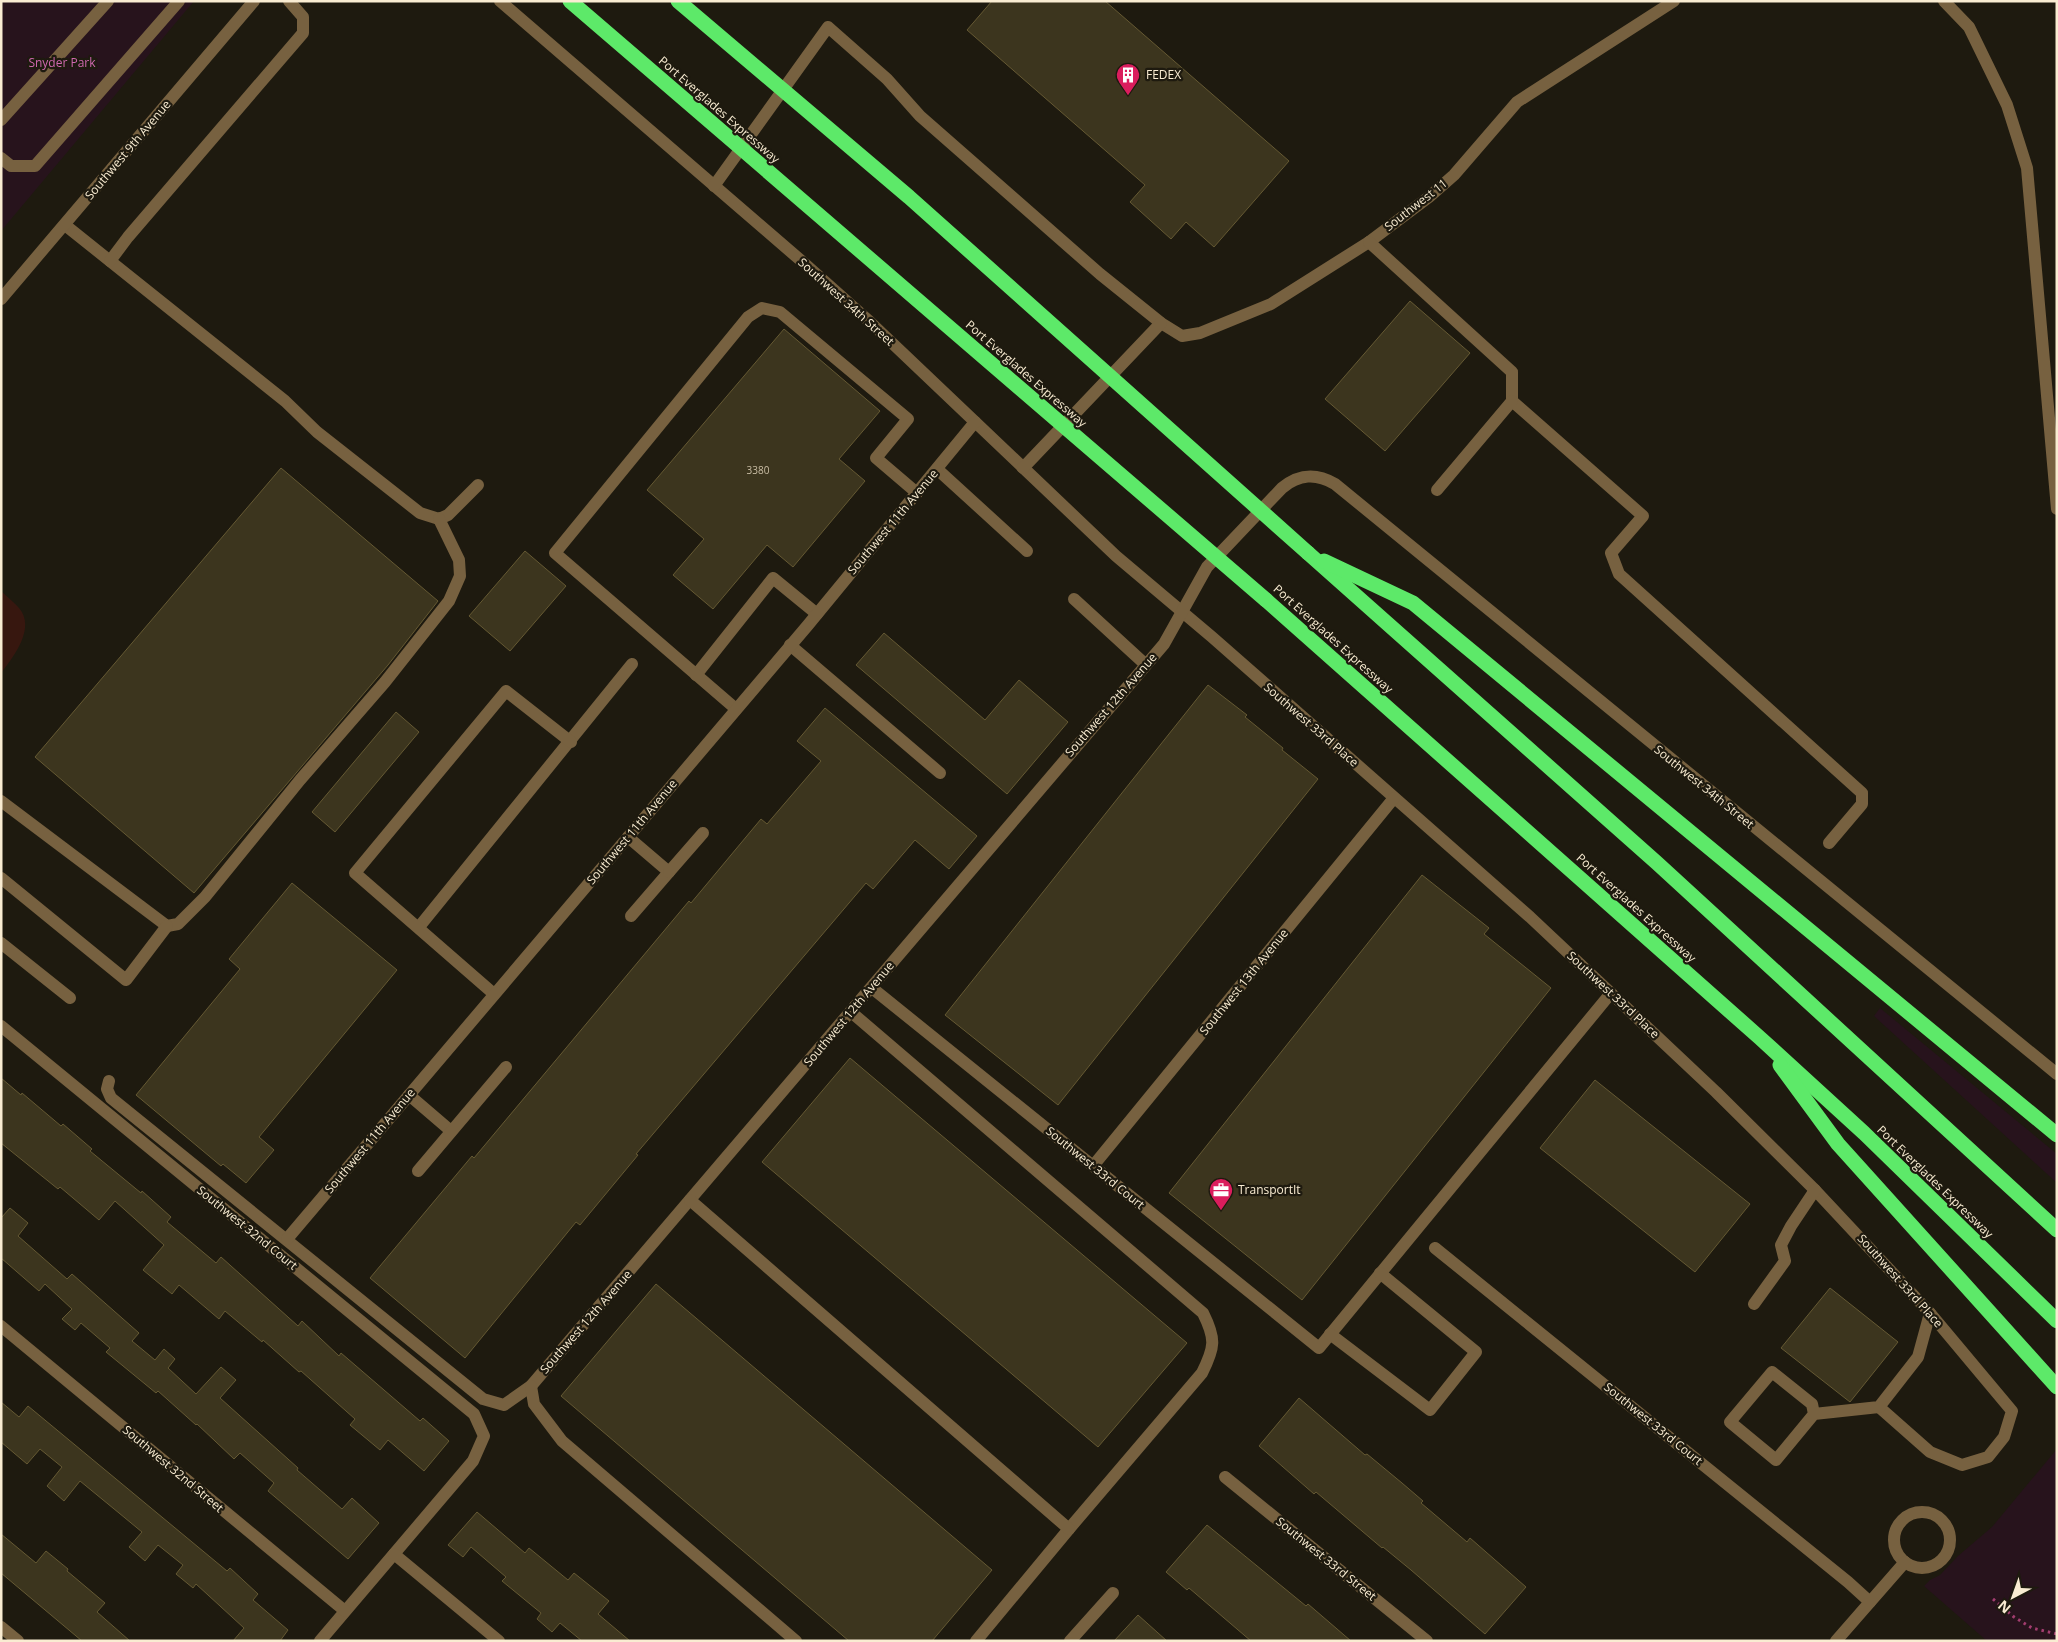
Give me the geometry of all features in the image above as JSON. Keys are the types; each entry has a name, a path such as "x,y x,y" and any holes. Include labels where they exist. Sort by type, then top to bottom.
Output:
{"highway":[{"name":"Port Everglades Expressway","path":"570,1 1266,600 1760,1038 1864,1134 2057,1321"},
{"path":"678,1 909,196 1657,863 2057,1230"},
{"path":"1308,553 1413,603 2057,1135"},
{"path":"1760,1038 1838,1144 2057,1387"}],"street":[{"path":"1,120 108,1"},
{"path":"1,158 11,166 35,166 179,1"},
{"name":"Southwest 9th Avenue","path":"1,299 254,1"},
{"path":"110,261 128,237 303,32 303,17 289,1"},
{"name":"Southwest 34th Street","path":"500,1 870,322 1116,556 1182,612 1207,567 1290,482 1308,476 1318,476 1335,484 2057,1074"},
{"name":"Southwest 11","path":"1161,323 1182,336 1200,333 1271,304 1369,242 1429,197 1454,175 1517,102 1674,1"},
{"path":"1944,1 1969,27 2007,106 2027,168 2057,509"},
{"path":"714,186 828,27 887,79 920,116 1100,274 1161,323 1023,468"},
{"path":"65,225 285,401 317,432 420,513 439,519 448,515 478,486"},
{"path":"1369,242 1512,372 1512,401 1437,490"},
{"path":"736,709 555,553 748,317 762,308 780,312 908,419 876,458 917,493"},
{"path":"1512,401 1643,516 1611,553 1620,574 1862,793 1862,804 1830,843"},
{"name":"Southwest 11th Avenue","path":"287,1239 817,614 975,422"},
{"path":"937,468 1027,551"},
{"path":"1,878 126,980 167,926 178,924 205,897 300,780 385,682 449,601 460,576 459,560 439,519"},
{"path":"696,675 773,578 817,614"},
{"path":"1074,599 1146,664"},
{"name":"Southwest 12th Avenue","path":"504,1405 531,1386 872,988 1164,644 1182,612"},
{"name":"Southwest 33rd Place","path":"1182,612 1530,917 1716,1092 1815,1190 1930,1313 2012,1411 2004,1437 1988,1457 1962,1465 1930,1452 1880,1408"},
{"path":"790,645 940,773"},
{"path":"418,927 571,742 632,664"},
{"path":"494,994 355,873 506,691 571,742"},
{"name":"Southwest 13th Avenue","path":"1093,1166 1394,798"},
{"path":"1,801 167,926"},
{"path":"631,916 703,833"},
{"path":"628,837 670,872"},
{"path":"1,943 70,998"},
{"name":"Southwest 33rd Court","path":"872,988 1319,1348 1330,1334"},
{"path":"1380,1274 1476,1352 1430,1410 1330,1334 1611,993"},
{"path":"851,1012 1203,1313 1211,1330 1213,1352 1202,1373 976,1641"},
{"name":"Southwest 32nd Court","path":"1,1026 474,1414 484,1436 473,1460 394,1554"},
{"path":"418,1171 506,1067"},
{"name":"Southwest 32nd Court","path":"109,1081 107,1089 111,1098 483,1399 504,1405"},
{"path":"409,1094 451,1131"},
{"path":"1754,1304 1785,1261 1781,1245 1815,1190"},
{"path":"690,1200 1069,1529"},
{"name":"Southwest 33rd Court","path":"1435,1248 1870,1602"},
{"path":"1814,1414 1812,1404 1772,1372 1730,1422 1776,1460 1814,1414 1880,1408 1918,1357 1930,1313"},
{"name":"Southwest 32nd Street","path":"1,1326 345,1611"},
{"path":"531,1386 534,1404 562,1441 796,1641"},
{"name":"Southwest 33rd Street","path":"1225,1476 1427,1641"},
{"path":"1920,1511 1930,1512 1939,1516 1945,1523 1951,1540 1945,1557 1938,1563 1922,1568 1905,1562 1898,1554 1895,1545 1894,1536 1897,1526 1903,1519 1920,1511"},
{"path":"320,1641 394,1554 499,1641"},
{"path":"1836,1641 1905,1562"},
{"path":"1070,1641 1113,1593"},
{"path":"1,1627 18,1641"}],"path":[{"path":"1994,1599 2014,1617 2032,1628 2057,1634"}],"green space":[{"name":"Snyder Park","path":"1,1 194,1 1,231"},
{"path":"1880,1008 2057,1154 2057,1183 1874,1016"},
{"path":"2057,1449 2057,1641 1987,1641 1924,1586 1930,1580 1940,1575 1958,1556 1992,1527"}],"shaded area":[{"path":"1,591 19,608 24,616 25,624 21,642 1,673"}],"building":[{"name":"FEDEX","path":"992,1 1105,1 1289,161 1214,247 1186,222 1171,239 1130,202 1145,185 967,30"},
{"path":"1410,301 1470,353 1385,451 1325,399"},
{"path":"784,329 880,411 839,459 865,481 793,567 767,545 713,609 673,575 704,539 647,490"},
{"path":"281,468 438,601 388,665 194,893 35,757"},
{"path":"525,551 566,586 510,651 469,616"},
{"path":"884,633 985,720 1019,680 1068,722 1007,794 856,665"},
{"path":"1208,685 1247,715 1245,717 1318,779 1058,1105 945,1015"},
{"path":"825,708 977,836 949,869 915,840 873,889 866,883 636,1154 638,1155 580,1225 576,1222 465,1358 370,1278 472,1156 474,1158 689,901 691,903 761,819 767,824 821,761 797,741"},
{"path":"396,712 419,732 335,832 312,812"},
{"path":"1422,875 1489,928 1484,934 1551,988 1302,1300 1169,1193"},
{"path":"292,883 397,970 259,1137 274,1150 246,1183 223,1164 221,1166 136,1095 240,969 229,959"},
{"path":"850,1058 1187,1343 1098,1447 762,1162"},
{"path":"1,1078 61,1126 63,1124 92,1149 90,1151 141,1193 142,1191 171,1217 167,1222 216,1263 221,1257 298,1326 302,1321 339,1356 341,1353 420,1421 423,1418 449,1441 424,1471 388,1440 380,1450 350,1425 355,1419 301,1371 299,1372 263,1340 262,1342 225,1311 219,1319 179,1285 172,1294 143,1270 164,1245 115,1201 99,1220 60,1187 58,1189 1,1143"},
{"path":"1595,1080 1750,1204 1695,1272 1540,1148"},
{"path":"10,1208 28,1223 18,1236 67,1279 72,1274 139,1333 132,1341 155,1360 164,1349 175,1359 168,1368 196,1394 221,1367 236,1380 220,1398 342,1509 352,1498 379,1523 348,1559 268,1491 274,1483 240,1453 234,1459 158,1391 156,1393 106,1352 110,1348 81,1323 75,1330 62,1319 72,1309 45,1284 39,1291 1,1258 1,1218"},
{"path":"656,1284 992,1570 932,1641 849,1641 561,1396"},
{"path":"1830,1288 1898,1342 1850,1402 1781,1348"},
{"path":"1299,1398 1365,1455 1367,1454 1423,1501 1421,1503 1467,1542 1470,1538 1526,1587 1485,1634 1411,1570 1316,1492 1314,1494 1259,1446"},
{"path":"1,1402 19,1417 28,1406 227,1571 230,1568 258,1594 253,1600 288,1630 280,1641 233,1641 244,1628 196,1584 193,1588 176,1574 183,1565 158,1545 145,1561 129,1547 142,1532 80,1481 64,1501 47,1486 62,1467 40,1449 27,1464 1,1442"},
{"path":"477,1512 525,1553 529,1548 568,1580 574,1573 609,1601 598,1614 630,1641 582,1641 560,1623 552,1632 537,1619 541,1613 502,1581 506,1577 471,1547 463,1557 448,1545"},
{"path":"1207,1525 1306,1606 1308,1604 1351,1641 1251,1641 1189,1588 1187,1590 1166,1572"},
{"path":"1,1534 36,1563 46,1551 68,1569 67,1571 105,1603 97,1612 130,1641 82,1641 1,1573"},
{"path":"1138,1615 1167,1641 1114,1641"}],"place":[{"name":"FEDEX","path":"1128,96"},
{"name":"TransportIt","path":"1221,1211"}]}
